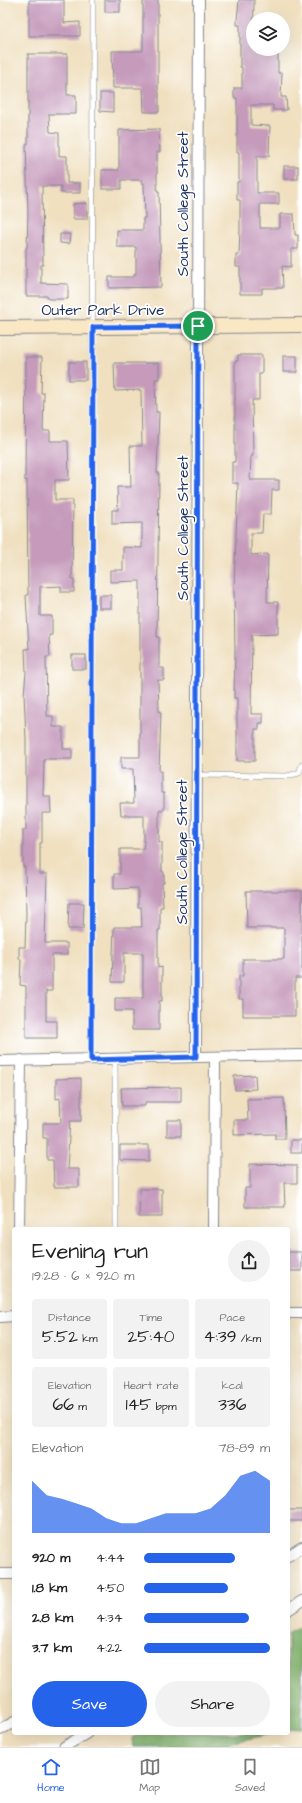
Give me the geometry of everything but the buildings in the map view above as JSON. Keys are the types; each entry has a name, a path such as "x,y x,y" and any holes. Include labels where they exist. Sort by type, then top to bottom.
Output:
{"street":[{"name":"South College Street","path":"196,1057 199,0"},
{"name":"Outer Park Drive","path":"0,328 302,325"},
{"path":"0,1061 302,1055"},
{"path":"214,1227 215,1057"},
{"path":"19,1227 21,1060"},
{"path":"290,1313 302,1313"},
{"path":"0,1316 12,1316"},
{"path":"290,1555 302,1547"},
{"path":"0,1574 12,1574"},
{"path":"290,1609 302,1601"},
{"path":"0,1730 12,1723"},
{"path":"64,1747 84,1735"}],"lane":[{"path":"91,1060 93,0"},
{"path":"197,775 287,776 298,773 302,765"},
{"path":"115,1059 116,1227"}],"green space":[{"path":"302,1625 302,1728 290,1730 290,1633"},
{"path":"136,1735 266,1735 211,1747 133,1747 132,1738"}],"route":[{"path":"198,326 198,915 196,1057 91,1060 93,327 198,326"}]}
